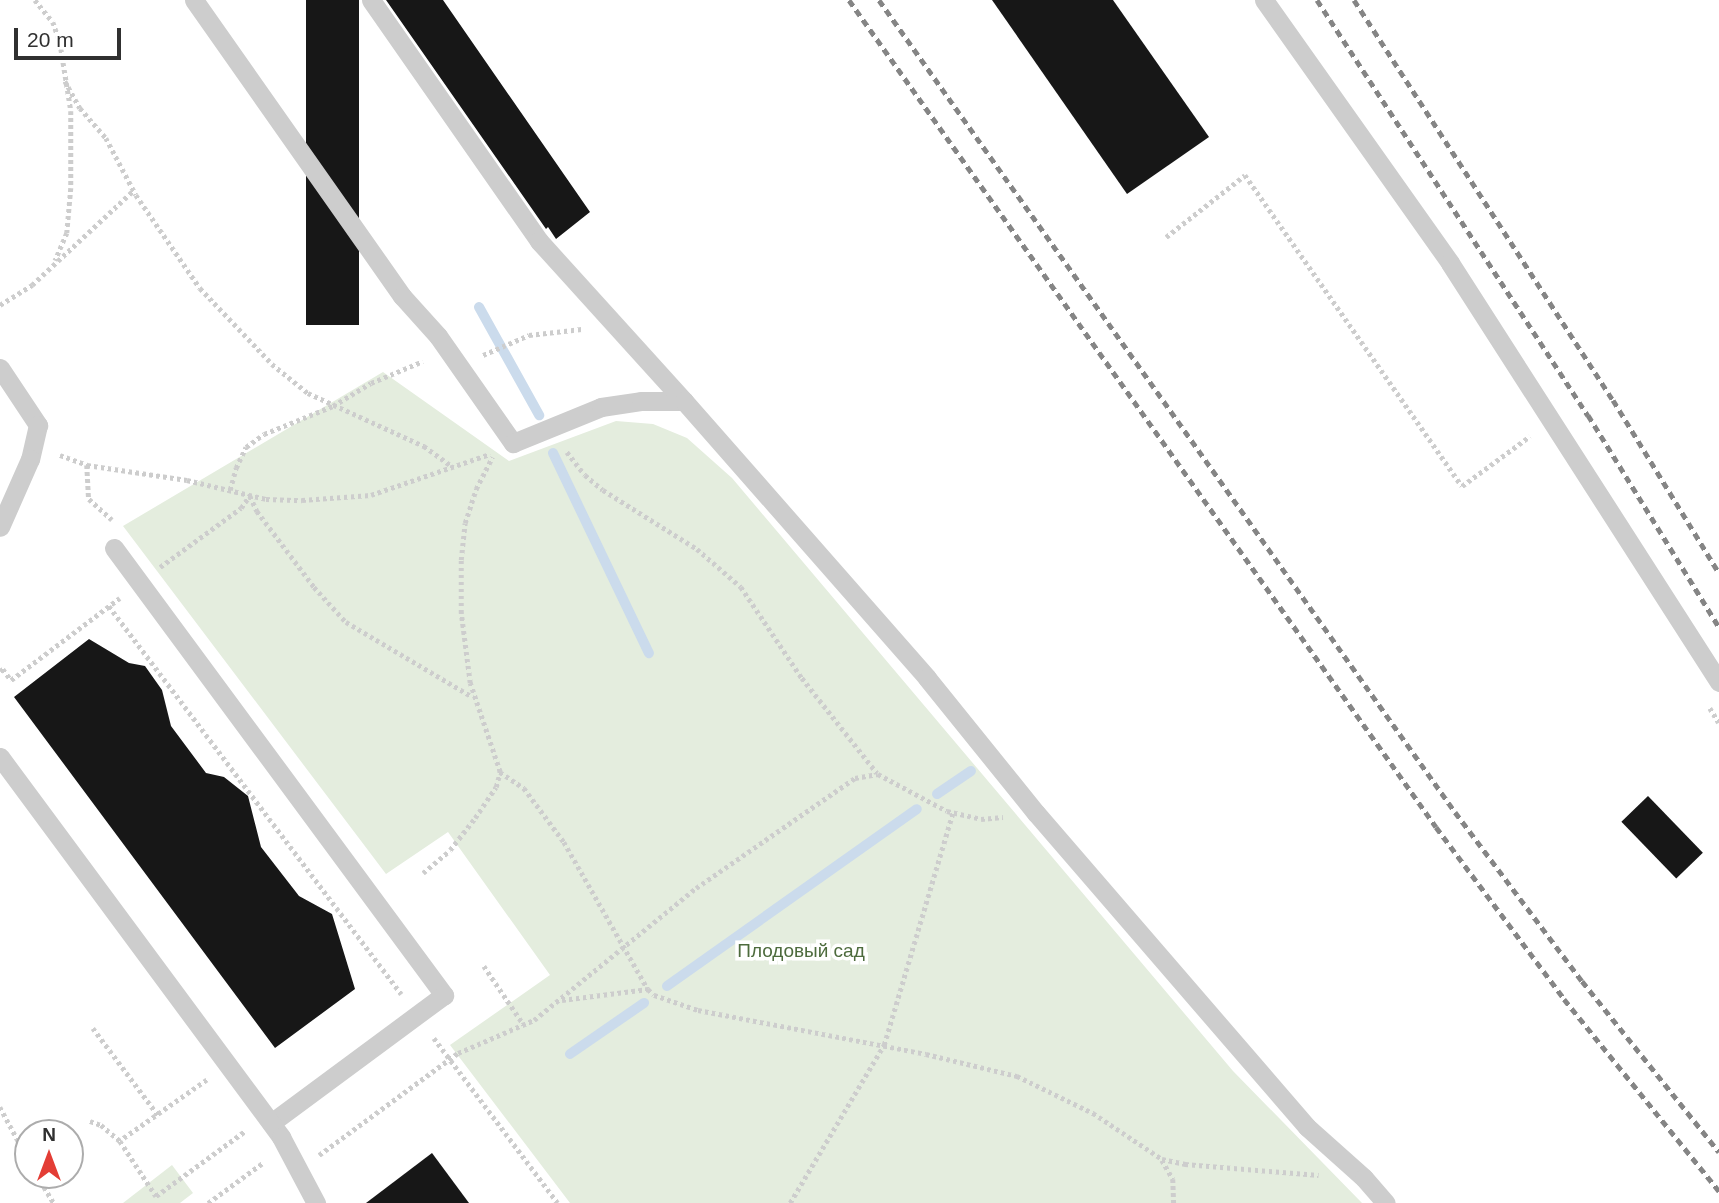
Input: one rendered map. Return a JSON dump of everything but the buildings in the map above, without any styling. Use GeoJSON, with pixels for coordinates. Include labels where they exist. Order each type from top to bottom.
{"type":"FeatureCollection","features":[{"type":"Feature","properties":{"kind":"lane"},"geometry":{"type":"LineString","coordinates":[[194,0],[402,296],[438,337],[513,443],[601,407],[641,401],[684,401]]}},
{"type":"Feature","properties":{"kind":"lane"},"geometry":{"type":"LineString","coordinates":[[371,0],[539,241],[684,401],[927,678],[1036,813],[1307,1127],[1364,1178],[1386,1203]]}},
{"type":"Feature","properties":{"kind":"lane"},"geometry":{"type":"LineString","coordinates":[[1264,0],[1450,262],[1719,682]]}},
{"type":"Feature","properties":{"kind":"lane"},"geometry":{"type":"LineString","coordinates":[[0,368],[38,425],[37,441],[0,527]]}},
{"type":"Feature","properties":{"kind":"lane"},"geometry":{"type":"LineString","coordinates":[[114,548],[444,995],[268,1120]]}},
{"type":"Feature","properties":{"kind":"lane"},"geometry":{"type":"LineString","coordinates":[[0,757],[268,1120],[316,1203]]}},
{"type":"Feature","properties":{"kind":"path"},"geometry":{"type":"LineString","coordinates":[[36,0],[53,22],[60,42],[71,111],[71,188],[67,233],[55,261]]}},
{"type":"Feature","properties":{"kind":"path"},"geometry":{"type":"LineString","coordinates":[[65,81],[80,108],[106,138],[134,190],[200,288],[272,364],[308,393],[424,446],[453,467]]}},
{"type":"Feature","properties":{"kind":"path"},"geometry":{"type":"LineString","coordinates":[[1166,237],[1245,176],[1462,486],[1536,432]]}},
{"type":"Feature","properties":{"kind":"path"},"geometry":{"type":"LineString","coordinates":[[0,304],[32,285],[134,190]]}},
{"type":"Feature","properties":{"kind":"path"},"geometry":{"type":"LineString","coordinates":[[494,351],[529,335],[615,326]]}},
{"type":"Feature","properties":{"kind":"path"},"geometry":{"type":"LineString","coordinates":[[230,490],[246,447],[264,434],[333,406],[371,383]]}},
{"type":"Feature","properties":{"kind":"path"},"geometry":{"type":"LineString","coordinates":[[551,428],[585,475],[603,490],[697,549],[741,587],[802,678],[878,774],[953,812],[981,819],[1036,813]]}},
{"type":"Feature","properties":{"kind":"path"},"geometry":{"type":"LineString","coordinates":[[37,441],[64,457],[87,465],[187,480],[250,495],[302,500],[371,495],[494,453],[470,506],[461,560],[461,613],[474,697],[499,772],[496,787],[450,850],[423,873]]}},
{"type":"Feature","properties":{"kind":"path"},"geometry":{"type":"LineString","coordinates":[[0,671],[3,669],[11,680],[241,508],[250,495]]}},
{"type":"Feature","properties":{"kind":"path"},"geometry":{"type":"LineString","coordinates":[[250,495],[257,511],[314,587],[346,622],[474,697]]}},
{"type":"Feature","properties":{"kind":"path"},"geometry":{"type":"LineString","coordinates":[[110,606],[558,1203]]}},
{"type":"Feature","properties":{"kind":"path"},"geometry":{"type":"LineString","coordinates":[[1704,700],[1719,723]]}},
{"type":"Feature","properties":{"kind":"path"},"geometry":{"type":"LineString","coordinates":[[499,772],[524,788],[540,807],[564,842],[648,989],[654,995],[698,1010],[884,1045],[1017,1076],[1093,1113],[1161,1159],[1173,1179],[1174,1203]]}},
{"type":"Feature","properties":{"kind":"path"},"geometry":{"type":"LineString","coordinates":[[299,1170],[450,1059],[524,1025],[562,1000],[623,945],[696,888],[855,778],[878,774]]}},
{"type":"Feature","properties":{"kind":"path"},"geometry":{"type":"LineString","coordinates":[[790,1203],[884,1045],[953,812]]}},
{"type":"Feature","properties":{"kind":"path"},"geometry":{"type":"LineString","coordinates":[[484,966],[524,1025]]}},
{"type":"Feature","properties":{"kind":"path"},"geometry":{"type":"LineString","coordinates":[[562,1000],[648,989]]}},
{"type":"Feature","properties":{"kind":"path"},"geometry":{"type":"LineString","coordinates":[[93,1028],[158,1115]]}},
{"type":"Feature","properties":{"kind":"path"},"geometry":{"type":"LineString","coordinates":[[120,1142],[228,1066]]}},
{"type":"Feature","properties":{"kind":"path"},"geometry":{"type":"LineString","coordinates":[[0,1107],[14,1133]]}},
{"type":"Feature","properties":{"kind":"path"},"geometry":{"type":"LineString","coordinates":[[90,1121],[101,1125],[120,1142],[156,1196],[268,1120]]}},
{"type":"Feature","properties":{"kind":"path"},"geometry":{"type":"LineString","coordinates":[[208,1203],[286,1147]]}},
{"type":"Feature","properties":{"kind":"path"},"geometry":{"type":"LineString","coordinates":[[1161,1159],[1238,1170],[1364,1178]]}},
{"type":"Feature","properties":{"kind":"green space","name":"Плодовый сад"},"geometry":{"type":"Polygon","coordinates":[[[383,372],[509,461],[616,421],[653,424],[687,438],[732,478],[1233,1071],[1362,1203],[570,1203],[450,1045],[550,975],[448,832],[386,874],[123,526],[383,372]]]}},
{"type":"Feature","properties":{"kind":"green space"},"geometry":{"type":"Polygon","coordinates":[[[172,1165],[193,1193],[180,1203],[123,1203],[172,1165]]]}},
{"type":"Feature","properties":{"kind":"waterway"},"geometry":{"type":"LineString","coordinates":[[479,307],[539,415]]}},
{"type":"Feature","properties":{"kind":"waterway"},"geometry":{"type":"LineString","coordinates":[[553,453],[649,653]]}},
{"type":"Feature","properties":{"kind":"waterway"},"geometry":{"type":"LineString","coordinates":[[937,794],[971,771]]}},
{"type":"Feature","properties":{"kind":"waterway"},"geometry":{"type":"LineString","coordinates":[[667,986],[917,809]]}},
{"type":"Feature","properties":{"kind":"waterway"},"geometry":{"type":"LineString","coordinates":[[570,1054],[644,1003]]}},
{"type":"Feature","properties":{"kind":"railway"},"geometry":{"type":"LineString","coordinates":[[849,0],[1436,827],[1564,999],[1719,1191]]}},
{"type":"Feature","properties":{"kind":"railway"},"geometry":{"type":"LineString","coordinates":[[879,0],[1455,812],[1582,981],[1719,1152]]}},
{"type":"Feature","properties":{"kind":"railway"},"geometry":{"type":"LineString","coordinates":[[1317,0],[1588,415],[1719,627]]}},
{"type":"Feature","properties":{"kind":"railway"},"geometry":{"type":"LineString","coordinates":[[1354,0],[1613,400],[1719,573]]}}]}
